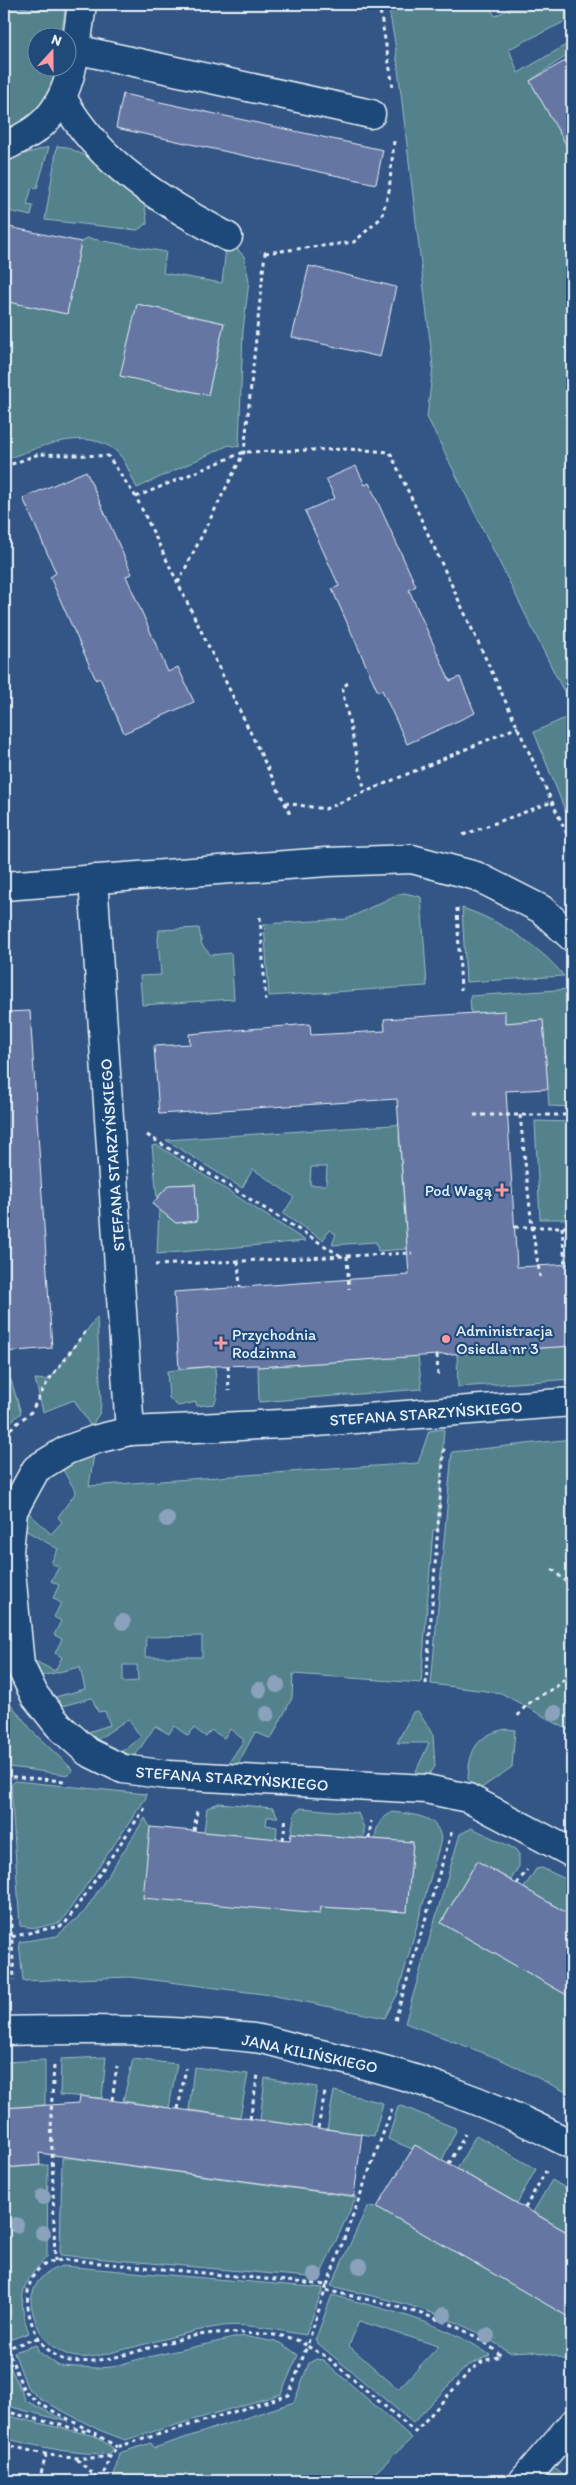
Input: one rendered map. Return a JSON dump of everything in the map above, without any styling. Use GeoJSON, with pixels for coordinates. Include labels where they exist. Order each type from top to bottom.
{"type":"FeatureCollection","features":[{"type":"Feature","properties":{"kind":"street"},"geometry":{"type":"LineString","coordinates":[[78,30],[82,4]]}},
{"type":"Feature","properties":{"kind":"street"},"geometry":{"type":"LineString","coordinates":[[78,51],[371,114]]}},
{"type":"Feature","properties":{"kind":"street"},"geometry":{"type":"LineString","coordinates":[[4,147],[26,136],[44,123],[63,99],[68,78]]}},
{"type":"Feature","properties":{"kind":"street"},"geometry":{"type":"LineString","coordinates":[[63,99],[76,123],[133,180],[173,208],[228,237]]}},
{"type":"Feature","properties":{"kind":"street"},"geometry":{"type":"LineString","coordinates":[[4,886],[326,862],[412,859],[476,876],[541,909],[572,937]]}},
{"type":"Feature","properties":{"kind":"street","name":"STEFANA STARZYŃSKIEGO"},"geometry":{"type":"LineString","coordinates":[[93,879],[130,1430]]}},
{"type":"Feature","properties":{"kind":"street","name":"STEFANA STARZYŃSKIEGO"},"geometry":{"type":"LineString","coordinates":[[572,1402],[304,1422],[130,1430],[66,1450],[36,1469],[13,1511],[9,1551],[20,1665],[35,1696],[59,1726],[88,1752],[123,1769],[198,1778],[426,1790],[468,1798],[572,1853]]}},
{"type":"Feature","properties":{"kind":"street","name":"JANA KILIŃSKIEGO"},"geometry":{"type":"LineString","coordinates":[[4,2031],[86,2029],[177,2031],[256,2038],[372,2065],[444,2088],[520,2118],[572,2145]]}},
{"type":"Feature","properties":{"kind":"street"},"geometry":{"type":"LineString","coordinates":[[522,2481],[572,2424]]}},
{"type":"Feature","properties":{"kind":"path"},"geometry":{"type":"LineString","coordinates":[[379,4],[393,91]]}},
{"type":"Feature","properties":{"kind":"path"},"geometry":{"type":"LineString","coordinates":[[228,237],[265,253],[354,242],[381,218],[389,191],[394,138]]}},
{"type":"Feature","properties":{"kind":"path"},"geometry":{"type":"LineString","coordinates":[[178,583],[244,452],[265,253]]}},
{"type":"Feature","properties":{"kind":"path"},"geometry":{"type":"LineString","coordinates":[[136,496],[244,452],[349,449],[390,452],[572,845]]}},
{"type":"Feature","properties":{"kind":"path"},"geometry":{"type":"LineString","coordinates":[[4,467],[38,454],[108,456],[136,496],[290,814]]}},
{"type":"Feature","properties":{"kind":"path"},"geometry":{"type":"LineString","coordinates":[[348,683],[343,687],[343,694],[365,792]]}},
{"type":"Feature","properties":{"kind":"path"},"geometry":{"type":"LineString","coordinates":[[285,803],[325,809],[518,727]]}},
{"type":"Feature","properties":{"kind":"path"},"geometry":{"type":"LineString","coordinates":[[462,835],[552,802]]}},
{"type":"Feature","properties":{"kind":"path"},"geometry":{"type":"LineString","coordinates":[[4,823],[10,836]]}},
{"type":"Feature","properties":{"kind":"path"},"geometry":{"type":"LineString","coordinates":[[456,898],[461,990]]}},
{"type":"Feature","properties":{"kind":"path"},"geometry":{"type":"LineString","coordinates":[[260,917],[266,1003]]}},
{"type":"Feature","properties":{"kind":"path"},"geometry":{"type":"LineString","coordinates":[[474,1115],[572,1115]]}},
{"type":"Feature","properties":{"kind":"path"},"geometry":{"type":"LineString","coordinates":[[520,1115],[532,1227],[540,1277]]}},
{"type":"Feature","properties":{"kind":"path"},"geometry":{"type":"LineString","coordinates":[[146,1135],[341,1256]]}},
{"type":"Feature","properties":{"kind":"path"},"geometry":{"type":"LineString","coordinates":[[515,1227],[572,1227]]}},
{"type":"Feature","properties":{"kind":"path"},"geometry":{"type":"LineString","coordinates":[[562,1227],[565,1265]]}},
{"type":"Feature","properties":{"kind":"path"},"geometry":{"type":"LineString","coordinates":[[154,1265],[412,1253]]}},
{"type":"Feature","properties":{"kind":"path"},"geometry":{"type":"LineString","coordinates":[[347,1256],[350,1289]]}},
{"type":"Feature","properties":{"kind":"path"},"geometry":{"type":"LineString","coordinates":[[238,1261],[240,1287]]}},
{"type":"Feature","properties":{"kind":"path"},"geometry":{"type":"LineString","coordinates":[[4,1434],[31,1412],[48,1380],[91,1325]]}},
{"type":"Feature","properties":{"kind":"path"},"geometry":{"type":"LineString","coordinates":[[228,1366],[229,1392]]}},
{"type":"Feature","properties":{"kind":"path"},"geometry":{"type":"LineString","coordinates":[[426,1684],[444,1458]]}},
{"type":"Feature","properties":{"kind":"path"},"geometry":{"type":"LineString","coordinates":[[552,1569],[572,1587]]}},
{"type":"Feature","properties":{"kind":"path"},"geometry":{"type":"LineString","coordinates":[[518,1716],[523,1708],[533,1700],[562,1683],[568,1677],[572,1662]]}},
{"type":"Feature","properties":{"kind":"path"},"geometry":{"type":"LineString","coordinates":[[4,1776],[68,1781]]}},
{"type":"Feature","properties":{"kind":"path"},"geometry":{"type":"LineString","coordinates":[[4,1796],[5,1857],[14,1980]]}},
{"type":"Feature","properties":{"kind":"path"},"geometry":{"type":"LineString","coordinates":[[4,1936],[11,1937],[64,1926],[146,1806]]}},
{"type":"Feature","properties":{"kind":"path"},"geometry":{"type":"LineString","coordinates":[[395,2020],[403,1999],[453,1828]]}},
{"type":"Feature","properties":{"kind":"path"},"geometry":{"type":"LineString","coordinates":[[55,2059],[51,2114],[55,2261]]}},
{"type":"Feature","properties":{"kind":"path"},"geometry":{"type":"LineString","coordinates":[[112,2100],[118,2061]]}},
{"type":"Feature","properties":{"kind":"path"},"geometry":{"type":"LineString","coordinates":[[178,2109],[186,2066]]}},
{"type":"Feature","properties":{"kind":"path"},"geometry":{"type":"LineString","coordinates":[[250,2119],[259,2067]]}},
{"type":"Feature","properties":{"kind":"path"},"geometry":{"type":"LineString","coordinates":[[318,2128],[325,2089]]}},
{"type":"Feature","properties":{"kind":"path"},"geometry":{"type":"LineString","coordinates":[[77,2459],[100,2481],[110,2456],[117,2447],[288,2396],[307,2346],[327,2284],[393,2107]]}},
{"type":"Feature","properties":{"kind":"path"},"geometry":{"type":"LineString","coordinates":[[449,2164],[465,2133]]}},
{"type":"Feature","properties":{"kind":"path"},"geometry":{"type":"LineString","coordinates":[[525,2208],[548,2167]]}},
{"type":"Feature","properties":{"kind":"path"},"geometry":{"type":"LineString","coordinates":[[325,2290],[416,2311],[477,2339],[501,2356],[483,2361],[470,2371],[415,2432],[327,2357],[301,2341],[271,2335],[231,2332],[199,2334],[94,2361],[70,2361],[54,2357],[38,2338],[32,2324],[27,2300],[34,2276],[42,2268],[55,2261],[70,2260],[327,2284]]}},
{"type":"Feature","properties":{"kind":"path"},"geometry":{"type":"LineString","coordinates":[[4,2337],[24,2391],[40,2404],[117,2447]]}},
{"type":"Feature","properties":{"kind":"path"},"geometry":{"type":"LineString","coordinates":[[7,2348],[38,2338]]}},
{"type":"Feature","properties":{"kind":"path"},"geometry":{"type":"LineString","coordinates":[[4,2411],[96,2434]]}},
{"type":"Feature","properties":{"kind":"path"},"geometry":{"type":"LineString","coordinates":[[4,2444],[46,2456],[77,2459],[110,2456]]}},
{"type":"Feature","properties":{"kind":"path"},"geometry":{"type":"LineString","coordinates":[[39,2481],[46,2456]]}},
{"type":"Feature","properties":{"kind":"green space"},"geometry":{"type":"Polygon","coordinates":[[[4,4],[38,10],[40,4],[66,4],[62,28],[28,28],[28,78],[54,78],[47,100],[35,117],[26,123],[16,127],[4,128],[4,4]]]}},
{"type":"Feature","properties":{"kind":"green space"},"geometry":{"type":"Polygon","coordinates":[[[388,4],[488,4],[495,16],[518,4],[572,4],[572,18],[509,49],[518,73],[571,42],[572,52],[530,81],[572,153],[572,708],[427,417],[433,366],[395,43],[388,4]]]}},
{"type":"Feature","properties":{"kind":"green space"},"geometry":{"type":"Polygon","coordinates":[[[57,146],[67,147],[95,161],[131,184],[143,202],[147,224],[137,230],[45,220],[57,146]]]}},
{"type":"Feature","properties":{"kind":"green space"},"geometry":{"type":"Polygon","coordinates":[[[49,147],[37,188],[32,187],[27,205],[33,206],[31,216],[4,210],[4,160],[49,147]]]}},
{"type":"Feature","properties":{"kind":"green space"},"geometry":{"type":"Polygon","coordinates":[[[87,238],[166,252],[163,273],[222,283],[226,248],[236,248],[244,256],[249,281],[243,331],[239,447],[229,445],[137,488],[119,454],[104,443],[90,440],[75,440],[45,445],[4,460],[4,301],[67,314],[81,242],[87,238]],[[137,304],[121,376],[208,395],[224,323],[137,304]]]}},
{"type":"Feature","properties":{"kind":"green space"},"geometry":{"type":"Polygon","coordinates":[[[572,715],[572,828],[534,732],[572,715]]]}},
{"type":"Feature","properties":{"kind":"green space"},"geometry":{"type":"Polygon","coordinates":[[[405,893],[421,897],[427,986],[269,996],[264,924],[347,919],[398,894],[405,893]]]}},
{"type":"Feature","properties":{"kind":"green space"},"geometry":{"type":"Polygon","coordinates":[[[462,908],[490,919],[518,935],[543,954],[564,976],[466,982],[462,908]]]}},
{"type":"Feature","properties":{"kind":"green space"},"geometry":{"type":"Polygon","coordinates":[[[199,928],[202,945],[211,955],[231,953],[234,999],[142,1005],[140,976],[161,975],[159,930],[199,928]]]}},
{"type":"Feature","properties":{"kind":"green space"},"geometry":{"type":"Polygon","coordinates":[[[572,989],[572,1107],[549,1106],[543,1020],[505,1023],[504,1012],[471,1013],[470,996],[572,989]]]}},
{"type":"Feature","properties":{"kind":"green space"},"geometry":{"type":"Polygon","coordinates":[[[535,1121],[572,1122],[572,1219],[540,1219],[535,1121]]]}},
{"type":"Feature","properties":{"kind":"green space"},"geometry":{"type":"Polygon","coordinates":[[[422,1123],[399,1135],[407,1249],[378,1251],[376,1242],[332,1245],[336,1234],[329,1230],[323,1240],[283,1214],[294,1197],[253,1169],[242,1188],[166,1140],[422,1123]],[[311,1167],[310,1185],[326,1185],[327,1167],[311,1167]]]}},
{"type":"Feature","properties":{"kind":"green space"},"geometry":{"type":"Polygon","coordinates":[[[157,1145],[306,1241],[157,1254],[159,1209],[176,1223],[197,1221],[195,1184],[169,1185],[157,1198],[152,1146],[157,1145]]]}},
{"type":"Feature","properties":{"kind":"green space"},"geometry":{"type":"Polygon","coordinates":[[[97,1317],[101,1402],[100,1412],[91,1427],[74,1400],[43,1412],[35,1379],[49,1380],[97,1317]]]}},
{"type":"Feature","properties":{"kind":"green space"},"geometry":{"type":"Polygon","coordinates":[[[572,1346],[572,1379],[458,1387],[457,1354],[572,1346]]]}},
{"type":"Feature","properties":{"kind":"green space"},"geometry":{"type":"Polygon","coordinates":[[[418,1356],[422,1389],[259,1402],[258,1367],[418,1356]]]}},
{"type":"Feature","properties":{"kind":"green space"},"geometry":{"type":"Polygon","coordinates":[[[215,1366],[217,1398],[214,1404],[197,1406],[196,1402],[178,1406],[169,1398],[167,1371],[215,1366]]]}},
{"type":"Feature","properties":{"kind":"green space"},"geometry":{"type":"Polygon","coordinates":[[[11,1380],[21,1413],[4,1427],[4,1381],[11,1380]]]}},
{"type":"Feature","properties":{"kind":"green space"},"geometry":{"type":"Polygon","coordinates":[[[444,1429],[438,1530],[433,1530],[421,1683],[293,1674],[292,1698],[271,1739],[255,1732],[238,1764],[228,1764],[244,1740],[230,1729],[224,1738],[211,1730],[206,1737],[194,1728],[188,1736],[174,1726],[169,1734],[155,1726],[135,1756],[121,1752],[141,1737],[128,1719],[97,1740],[88,1732],[110,1725],[105,1711],[98,1712],[92,1698],[62,1706],[55,1697],[85,1689],[80,1667],[41,1676],[33,1660],[55,1671],[62,1657],[55,1653],[62,1639],[54,1635],[61,1621],[54,1617],[61,1603],[53,1598],[59,1585],[51,1581],[59,1567],[51,1563],[58,1549],[25,1530],[28,1512],[51,1534],[62,1522],[58,1517],[76,1492],[60,1465],[94,1454],[89,1486],[418,1463],[429,1431],[444,1429]],[[202,1636],[146,1637],[145,1657],[202,1657],[202,1636]],[[123,1665],[123,1682],[138,1681],[137,1665],[123,1665]]]}},
{"type":"Feature","properties":{"kind":"green space"},"geometry":{"type":"Polygon","coordinates":[[[572,1439],[572,1597],[566,1597],[572,1602],[572,1732],[501,1693],[431,1684],[452,1452],[572,1439]]]}},
{"type":"Feature","properties":{"kind":"green space"},"geometry":{"type":"Polygon","coordinates":[[[6,1698],[34,1733],[70,1767],[73,1771],[69,1775],[9,1767],[6,1698]]]}},
{"type":"Feature","properties":{"kind":"green space"},"geometry":{"type":"Polygon","coordinates":[[[418,1711],[433,1735],[435,1767],[425,1779],[412,1780],[429,1743],[397,1743],[413,1712],[418,1711]]]}},
{"type":"Feature","properties":{"kind":"green space"},"geometry":{"type":"Polygon","coordinates":[[[515,1730],[512,1767],[480,1789],[475,1788],[468,1779],[473,1752],[482,1739],[497,1731],[515,1730]]]}},
{"type":"Feature","properties":{"kind":"green space"},"geometry":{"type":"Polygon","coordinates":[[[15,1781],[146,1794],[146,1798],[61,1922],[37,1928],[20,1926],[11,1785],[15,1781]]]}},
{"type":"Feature","properties":{"kind":"green space"},"geometry":{"type":"Polygon","coordinates":[[[219,1803],[273,1808],[278,1817],[267,1817],[266,1825],[277,1827],[276,1839],[204,1832],[207,1808],[219,1803]]]}},
{"type":"Feature","properties":{"kind":"green space"},"geometry":{"type":"Polygon","coordinates":[[[301,1808],[358,1813],[364,1828],[364,1838],[291,1833],[295,1812],[301,1808]]]}},
{"type":"Feature","properties":{"kind":"green space"},"geometry":{"type":"Polygon","coordinates":[[[392,1812],[416,1815],[430,1821],[439,1831],[441,1840],[398,1993],[385,2018],[271,1995],[130,1977],[23,1981],[19,1942],[57,1936],[85,1911],[145,1818],[150,1827],[321,1907],[407,1912],[413,1842],[375,1839],[380,1823],[392,1812]]]}},
{"type":"Feature","properties":{"kind":"green space"},"geometry":{"type":"Polygon","coordinates":[[[472,1828],[515,1849],[519,1854],[519,1866],[511,1880],[477,1861],[441,1923],[572,1998],[572,2095],[502,2060],[405,2023],[460,1834],[472,1828]]]}},
{"type":"Feature","properties":{"kind":"green space"},"geometry":{"type":"Polygon","coordinates":[[[542,1868],[572,1882],[572,1916],[524,1888],[536,1869],[542,1868]]]}},
{"type":"Feature","properties":{"kind":"green space"},"geometry":{"type":"Polygon","coordinates":[[[106,2057],[102,2098],[60,2095],[61,2059],[106,2057]]]}},
{"type":"Feature","properties":{"kind":"green space"},"geometry":{"type":"Polygon","coordinates":[[[133,2059],[177,2064],[169,2108],[123,2101],[133,2059]]]}},
{"type":"Feature","properties":{"kind":"green space"},"geometry":{"type":"Polygon","coordinates":[[[45,2060],[45,2105],[4,2108],[4,2062],[45,2060]]]}},
{"type":"Feature","properties":{"kind":"green space"},"geometry":{"type":"Polygon","coordinates":[[[194,2067],[248,2074],[240,2117],[189,2110],[194,2067]]]}},
{"type":"Feature","properties":{"kind":"green space"},"geometry":{"type":"Polygon","coordinates":[[[265,2078],[317,2087],[311,2127],[260,2120],[265,2078]]]}},
{"type":"Feature","properties":{"kind":"green space"},"geometry":{"type":"Polygon","coordinates":[[[334,2091],[383,2103],[374,2136],[327,2129],[334,2091]]]}},
{"type":"Feature","properties":{"kind":"green space"},"geometry":{"type":"Polygon","coordinates":[[[402,2106],[455,2128],[456,2131],[442,2160],[415,2145],[412,2149],[388,2139],[398,2107],[402,2106]]]}},
{"type":"Feature","properties":{"kind":"green space"},"geometry":{"type":"Polygon","coordinates":[[[476,2135],[536,2169],[517,2203],[457,2169],[476,2135]]]}},
{"type":"Feature","properties":{"kind":"green space"},"geometry":{"type":"Polygon","coordinates":[[[62,2158],[356,2197],[319,2278],[60,2255],[62,2158]]]}},
{"type":"Feature","properties":{"kind":"green space"},"geometry":{"type":"Polygon","coordinates":[[[48,2165],[47,2257],[32,2275],[24,2291],[22,2300],[23,2310],[29,2333],[9,2340],[4,2322],[4,2168],[48,2165]]]}},
{"type":"Feature","properties":{"kind":"green space"},"geometry":{"type":"Polygon","coordinates":[[[552,2180],[572,2192],[572,2235],[533,2212],[552,2180]]]}},
{"type":"Feature","properties":{"kind":"green space"},"geometry":{"type":"Polygon","coordinates":[[[367,2207],[379,2208],[572,2319],[572,2363],[556,2356],[531,2351],[509,2352],[479,2333],[441,2316],[405,2304],[331,2286],[367,2207]]]}},
{"type":"Feature","properties":{"kind":"green space"},"geometry":{"type":"Polygon","coordinates":[[[62,2266],[323,2288],[306,2335],[254,2326],[233,2325],[210,2328],[100,2355],[77,2357],[60,2351],[46,2339],[39,2329],[32,2308],[32,2296],[39,2280],[51,2270],[62,2266]]]}},
{"type":"Feature","properties":{"kind":"green space"},"geometry":{"type":"Polygon","coordinates":[[[332,2295],[434,2325],[490,2355],[466,2367],[413,2423],[315,2341],[332,2295]],[[359,2321],[349,2346],[398,2389],[438,2346],[359,2321]]]}},
{"type":"Feature","properties":{"kind":"green space"},"geometry":{"type":"Polygon","coordinates":[[[243,2336],[281,2343],[298,2355],[281,2394],[125,2440],[99,2430],[40,2399],[27,2387],[14,2352],[36,2345],[39,2352],[59,2366],[112,2367],[139,2359],[243,2336]]]}},
{"type":"Feature","properties":{"kind":"green space"},"geometry":{"type":"Polygon","coordinates":[[[4,2354],[26,2401],[68,2422],[4,2405],[4,2354]]]}},
{"type":"Feature","properties":{"kind":"green space"},"geometry":{"type":"Polygon","coordinates":[[[316,2359],[323,2360],[412,2438],[376,2472],[362,2481],[113,2481],[119,2453],[151,2443],[154,2448],[294,2402],[309,2363],[316,2359]]]}},
{"type":"Feature","properties":{"kind":"green space"},"geometry":{"type":"Polygon","coordinates":[[[4,2415],[95,2436],[113,2448],[109,2454],[82,2453],[4,2438],[4,2415]]]}},
{"type":"Feature","properties":{"kind":"green space"},"geometry":{"type":"Polygon","coordinates":[[[553,2467],[571,2481],[541,2481],[553,2467]]]}},
{"type":"Feature","properties":{"kind":"building"},"geometry":{"type":"Polygon","coordinates":[[[572,57],[572,155],[530,81],[572,57]]]}},
{"type":"Feature","properties":{"kind":"building"},"geometry":{"type":"Polygon","coordinates":[[[123,94],[383,150],[376,184],[116,128],[123,94]]]}},
{"type":"Feature","properties":{"kind":"building"},"geometry":{"type":"Polygon","coordinates":[[[4,226],[81,242],[67,314],[4,301],[4,226]]]}},
{"type":"Feature","properties":{"kind":"building"},"geometry":{"type":"Polygon","coordinates":[[[309,266],[396,287],[380,357],[292,337],[309,266]]]}},
{"type":"Feature","properties":{"kind":"building"},"geometry":{"type":"Polygon","coordinates":[[[137,304],[224,323],[208,395],[120,376],[137,304]]]}},
{"type":"Feature","properties":{"kind":"building"},"geometry":{"type":"Polygon","coordinates":[[[356,466],[365,485],[369,483],[416,586],[409,590],[450,681],[460,677],[475,713],[407,744],[382,690],[378,692],[332,589],[339,586],[305,511],[335,498],[326,479],[356,466]]]}},
{"type":"Feature","properties":{"kind":"building"},"geometry":{"type":"Polygon","coordinates":[[[86,471],[132,574],[126,576],[168,672],[178,667],[194,702],[124,733],[100,678],[96,680],[50,577],[56,573],[23,498],[86,471]]]}},
{"type":"Feature","properties":{"kind":"building"},"geometry":{"type":"Polygon","coordinates":[[[30,1011],[52,1348],[4,1352],[4,1012],[30,1011]]]}},
{"type":"Feature","properties":{"kind":"building"},"geometry":{"type":"Polygon","coordinates":[[[505,1011],[505,1023],[543,1020],[548,1089],[506,1091],[517,1267],[572,1264],[572,1346],[258,1367],[258,1365],[215,1366],[179,1369],[174,1292],[409,1275],[397,1099],[159,1114],[154,1046],[190,1044],[189,1034],[310,1024],[311,1035],[385,1031],[384,1019],[505,1011]]]}},
{"type":"Feature","properties":{"kind":"building"},"geometry":{"type":"Polygon","coordinates":[[[195,1184],[197,1221],[176,1223],[152,1204],[169,1185],[195,1184]]]}},
{"type":"Feature","properties":{"kind":"building"},"geometry":{"type":"Polygon","coordinates":[[[150,1827],[290,1840],[291,1833],[413,1842],[407,1912],[321,1907],[320,1914],[143,1898],[150,1827]]]}},
{"type":"Feature","properties":{"kind":"building"},"geometry":{"type":"Polygon","coordinates":[[[477,1861],[572,1916],[572,1998],[441,1923],[477,1861]]]}},
{"type":"Feature","properties":{"kind":"building"},"geometry":{"type":"Polygon","coordinates":[[[80,2096],[362,2134],[354,2196],[39,2153],[40,2165],[4,2168],[4,2108],[79,2103],[80,2096]]]}},
{"type":"Feature","properties":{"kind":"building"},"geometry":{"type":"Polygon","coordinates":[[[415,2145],[572,2235],[572,2319],[377,2207],[415,2145]]]}},
{"type":"Feature","properties":{"kind":"place","name":"Pod Wagą"},"geometry":{"type":"Point","coordinates":[502,1190]}},
{"type":"Feature","properties":{"kind":"place","name":"Administracja Osiedla nr 3"},"geometry":{"type":"Point","coordinates":[446,1339]}},
{"type":"Feature","properties":{"kind":"place","name":"Przychodnia Rodzinna"},"geometry":{"type":"Point","coordinates":[221,1343]}}]}
